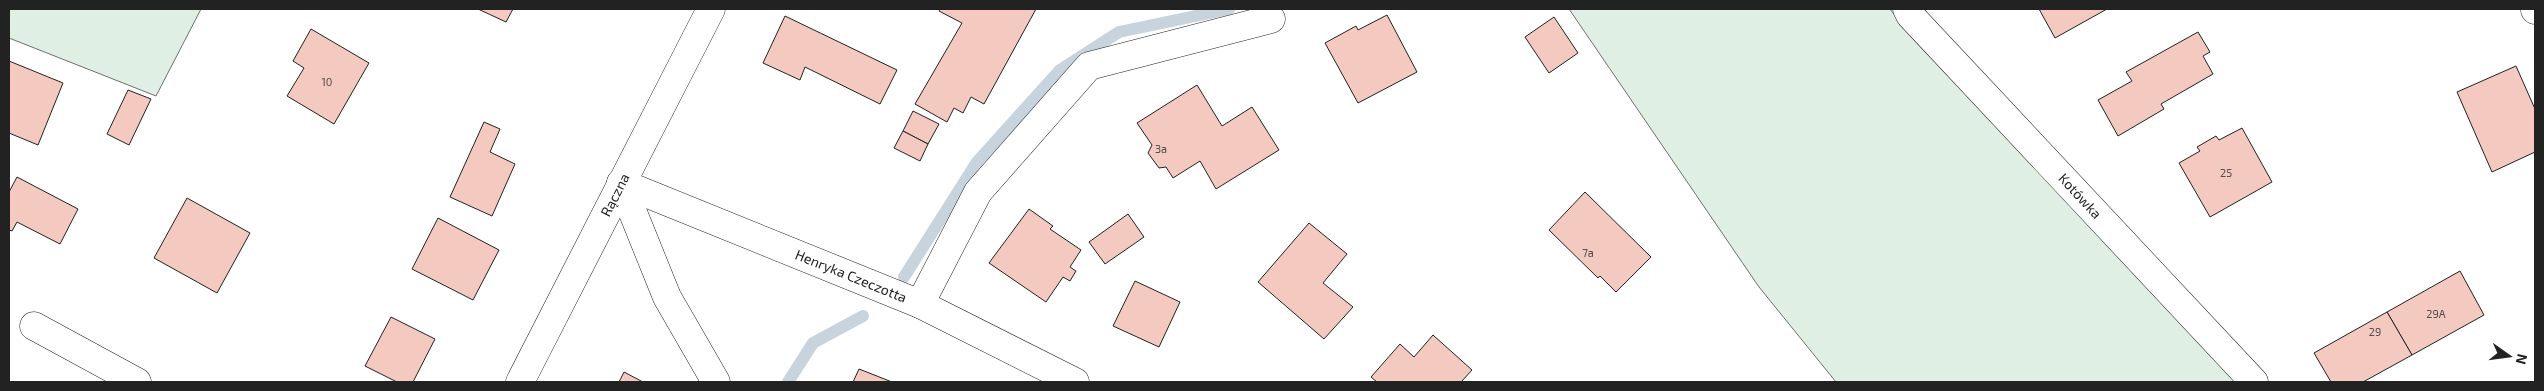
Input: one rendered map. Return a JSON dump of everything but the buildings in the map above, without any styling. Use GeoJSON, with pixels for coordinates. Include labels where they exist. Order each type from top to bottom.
{"type":"FeatureCollection","features":[{"type":"Feature","properties":{"kind":"street","name":"Rączna"},"geometry":{"type":"LineString","coordinates":[[520,382],[711,9]]}},
{"type":"Feature","properties":{"kind":"street","name":"Kotówka"},"geometry":{"type":"LineString","coordinates":[[1907,9],[1916,22],[2254,382]]}},
{"type":"Feature","properties":{"kind":"street"},"geometry":{"type":"LineString","coordinates":[[920,304],[978,192],[1089,66],[1271,19]]}},
{"type":"Feature","properties":{"kind":"street","name":"Henryka Czeczotta"},"geometry":{"type":"LineString","coordinates":[[621,183],[920,304],[1075,382]]}},
{"type":"Feature","properties":{"kind":"street"},"geometry":{"type":"LineString","coordinates":[[621,183],[667,297],[716,382]]}},
{"type":"Feature","properties":{"kind":"street"},"geometry":{"type":"LineString","coordinates":[[34,326],[137,382]]}},
{"type":"Feature","properties":{"kind":"green space"},"geometry":{"type":"Polygon","coordinates":[[[9,9],[201,9],[156,96],[9,38],[9,9]]]}},
{"type":"Feature","properties":{"kind":"green space"},"geometry":{"type":"Polygon","coordinates":[[[1569,9],[1890,9],[1914,40],[2243,382],[1836,382],[1759,287],[1569,9]]]}},
{"type":"Feature","properties":{"kind":"waterway"},"geometry":{"type":"LineString","coordinates":[[904,277],[977,162],[1060,70],[1119,32],[1229,9]]}},
{"type":"Feature","properties":{"kind":"waterway"},"geometry":{"type":"LineString","coordinates":[[788,382],[813,343],[863,316]]}}]}
